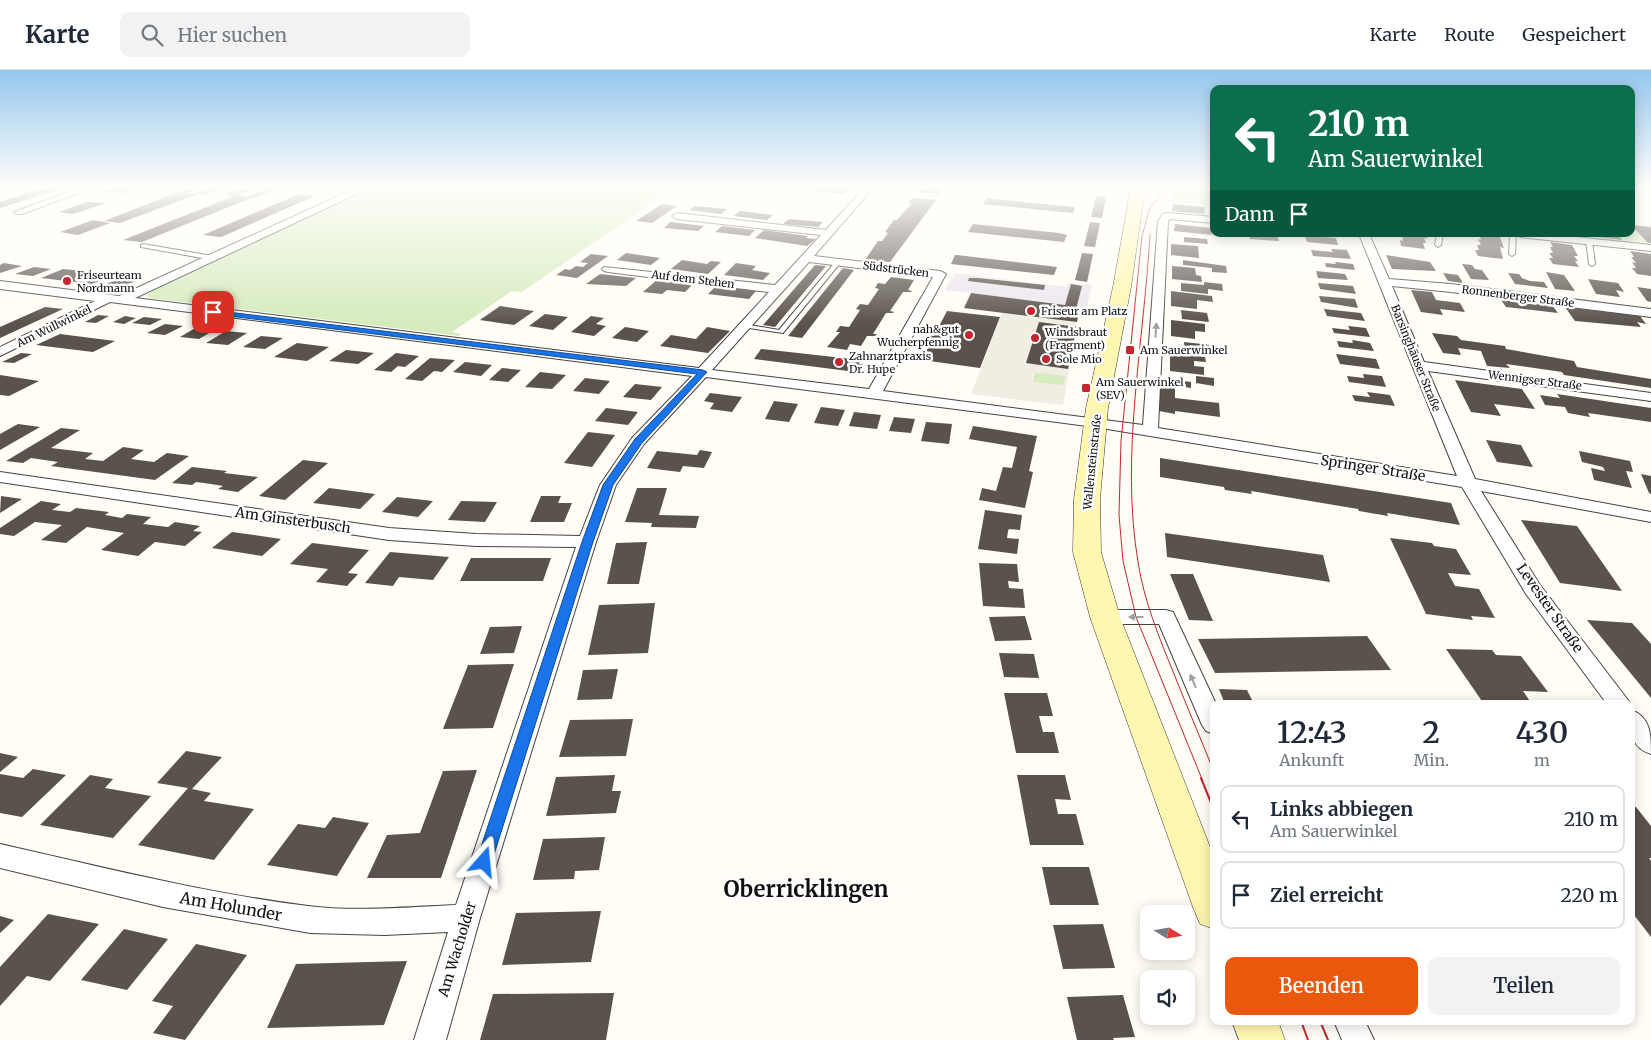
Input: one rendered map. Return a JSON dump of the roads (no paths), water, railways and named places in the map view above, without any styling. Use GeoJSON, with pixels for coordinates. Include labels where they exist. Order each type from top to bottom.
{"type":"FeatureCollection","features":[{"type":"Feature","properties":{"kind":"street"},"geometry":{"type":"LineString","coordinates":[[113,300],[266,233]]}},
{"type":"Feature","properties":{"kind":"street"},"geometry":{"type":"LineString","coordinates":[[703,372],[829,233]]}},
{"type":"Feature","properties":{"kind":"street","name":"Wallensteinstraße"},"geometry":{"type":"LineString","coordinates":[[1131,233],[1095,422],[1085,532],[1087,552],[1105,617],[1210,899]]}},
{"type":"Feature","properties":{"kind":"street"},"geometry":{"type":"LineString","coordinates":[[1150,431],[1163,233]]}},
{"type":"Feature","properties":{"kind":"street","name":"Barsinghäuser Straße"},"geometry":{"type":"LineString","coordinates":[[1362,237],[1385,282],[1468,483]]}},
{"type":"Feature","properties":{"kind":"street"},"geometry":{"type":"LineString","coordinates":[[1550,237],[1651,248]]}},
{"type":"Feature","properties":{"kind":"street","name":"Südstrücken"},"geometry":{"type":"LineString","coordinates":[[806,258],[940,274],[874,394]]}},
{"type":"Feature","properties":{"kind":"street","name":"Auf dem Stehen"},"geometry":{"type":"LineString","coordinates":[[608,269],[778,289]]}},
{"type":"Feature","properties":{"kind":"street","name":"Ronnenberger Straße"},"geometry":{"type":"LineString","coordinates":[[1385,282],[1471,290],[1651,313]]}},
{"type":"Feature","properties":{"kind":"street"},"geometry":{"type":"LineString","coordinates":[[0,285],[1095,422]]}},
{"type":"Feature","properties":{"kind":"street","name":"Am Wullwinkel"},"geometry":{"type":"LineString","coordinates":[[0,352],[113,300]]}},
{"type":"Feature","properties":{"kind":"street","name":"Wennigser Straße"},"geometry":{"type":"LineString","coordinates":[[1418,365],[1651,397]]}},
{"type":"Feature","properties":{"kind":"street","name":"Am Wacholder"},"geometry":{"type":"LineString","coordinates":[[430,1040],[466,918],[587,542],[608,485],[633,449],[703,372]]}},
{"type":"Feature","properties":{"kind":"street","name":"Springer Straße"},"geometry":{"type":"LineString","coordinates":[[1095,422],[1468,483],[1651,517]]}},
{"type":"Feature","properties":{"kind":"street","name":"Am Ginsterbusch"},"geometry":{"type":"LineString","coordinates":[[0,477],[389,534],[476,540],[587,542]]}},
{"type":"Feature","properties":{"kind":"street","name":"Levester Straße"},"geometry":{"type":"LineString","coordinates":[[1468,483],[1533,589],[1617,700]]}},
{"type":"Feature","properties":{"kind":"street"},"geometry":{"type":"LineString","coordinates":[[1105,617],[1166,617],[1210,717]]}},
{"type":"Feature","properties":{"kind":"street"},"geometry":{"type":"LineString","coordinates":[[1635,724],[1651,745]]}},
{"type":"Feature","properties":{"kind":"street","name":"Am Holunder"},"geometry":{"type":"LineString","coordinates":[[0,856],[163,894],[310,920],[385,922],[466,918]]}},
{"type":"Feature","properties":{"kind":"street"},"geometry":{"type":"LineString","coordinates":[[1256,1025],[1262,1040]]}},
{"type":"Feature","properties":{"kind":"street"},"geometry":{"type":"LineString","coordinates":[[1351,1025],[1358,1040]]}},
{"type":"Feature","properties":{"kind":"lane"},"geometry":{"type":"LineString","coordinates":[[1438,246],[1440,237]]}},
{"type":"Feature","properties":{"kind":"lane"},"geometry":{"type":"LineString","coordinates":[[1512,254],[1513,237]]}},
{"type":"Feature","properties":{"kind":"lane"},"geometry":{"type":"LineString","coordinates":[[1589,241],[1592,264]]}},
{"type":"Feature","properties":{"kind":"lane"},"geometry":{"type":"LineString","coordinates":[[143,246],[213,258]]}},
{"type":"Feature","properties":{"kind":"lane"},"geometry":{"type":"LineString","coordinates":[[744,326],[781,332],[838,262]]}},
{"type":"Feature","properties":{"kind":"tram line"},"geometry":{"type":"LineString","coordinates":[[1143,233],[1121,441],[1119,515],[1123,561],[1136,617],[1202,779]]}},
{"type":"Feature","properties":{"kind":"tram line"},"geometry":{"type":"LineString","coordinates":[[1150,234],[1132,439],[1131,481],[1133,521],[1138,562],[1148,605],[1210,762]]}},
{"type":"Feature","properties":{"kind":"tram line"},"geometry":{"type":"LineString","coordinates":[[1201,778],[1210,800]]}},
{"type":"Feature","properties":{"kind":"tram line"},"geometry":{"type":"LineString","coordinates":[[1302,1025],[1308,1040]]}},
{"type":"Feature","properties":{"kind":"tram line"},"geometry":{"type":"LineString","coordinates":[[1322,1025],[1328,1040]]}},
{"type":"Feature","properties":{"kind":"place","name":"Friseurteam Nordmann"},"geometry":{"type":"Point","coordinates":[67,281]}},
{"type":"Feature","properties":{"kind":"place","name":"Friseur am Platz"},"geometry":{"type":"Point","coordinates":[1031,311]}},
{"type":"Feature","properties":{"kind":"place","name":"nah&gut Wucherpfennig"},"geometry":{"type":"Point","coordinates":[969,335]}},
{"type":"Feature","properties":{"kind":"place","name":"Windsbraut (Fragment)"},"geometry":{"type":"Point","coordinates":[1035,338]}},
{"type":"Feature","properties":{"kind":"place","name":"Am Sauerwinkel"},"geometry":{"type":"Point","coordinates":[1130,350]}},
{"type":"Feature","properties":{"kind":"place","name":"Sole Mio"},"geometry":{"type":"Point","coordinates":[1046,359]}},
{"type":"Feature","properties":{"kind":"place","name":"Zahnarztpraxis Dr. Hupe"},"geometry":{"type":"Point","coordinates":[839,362]}},
{"type":"Feature","properties":{"kind":"place","name":"Am Sauerwinkel (SEV)"},"geometry":{"type":"Point","coordinates":[1086,388]}},
{"type":"Feature","properties":{"kind":"district","name":"Oberricklingen"},"geometry":{"type":"Point","coordinates":[806,889]}}]}
